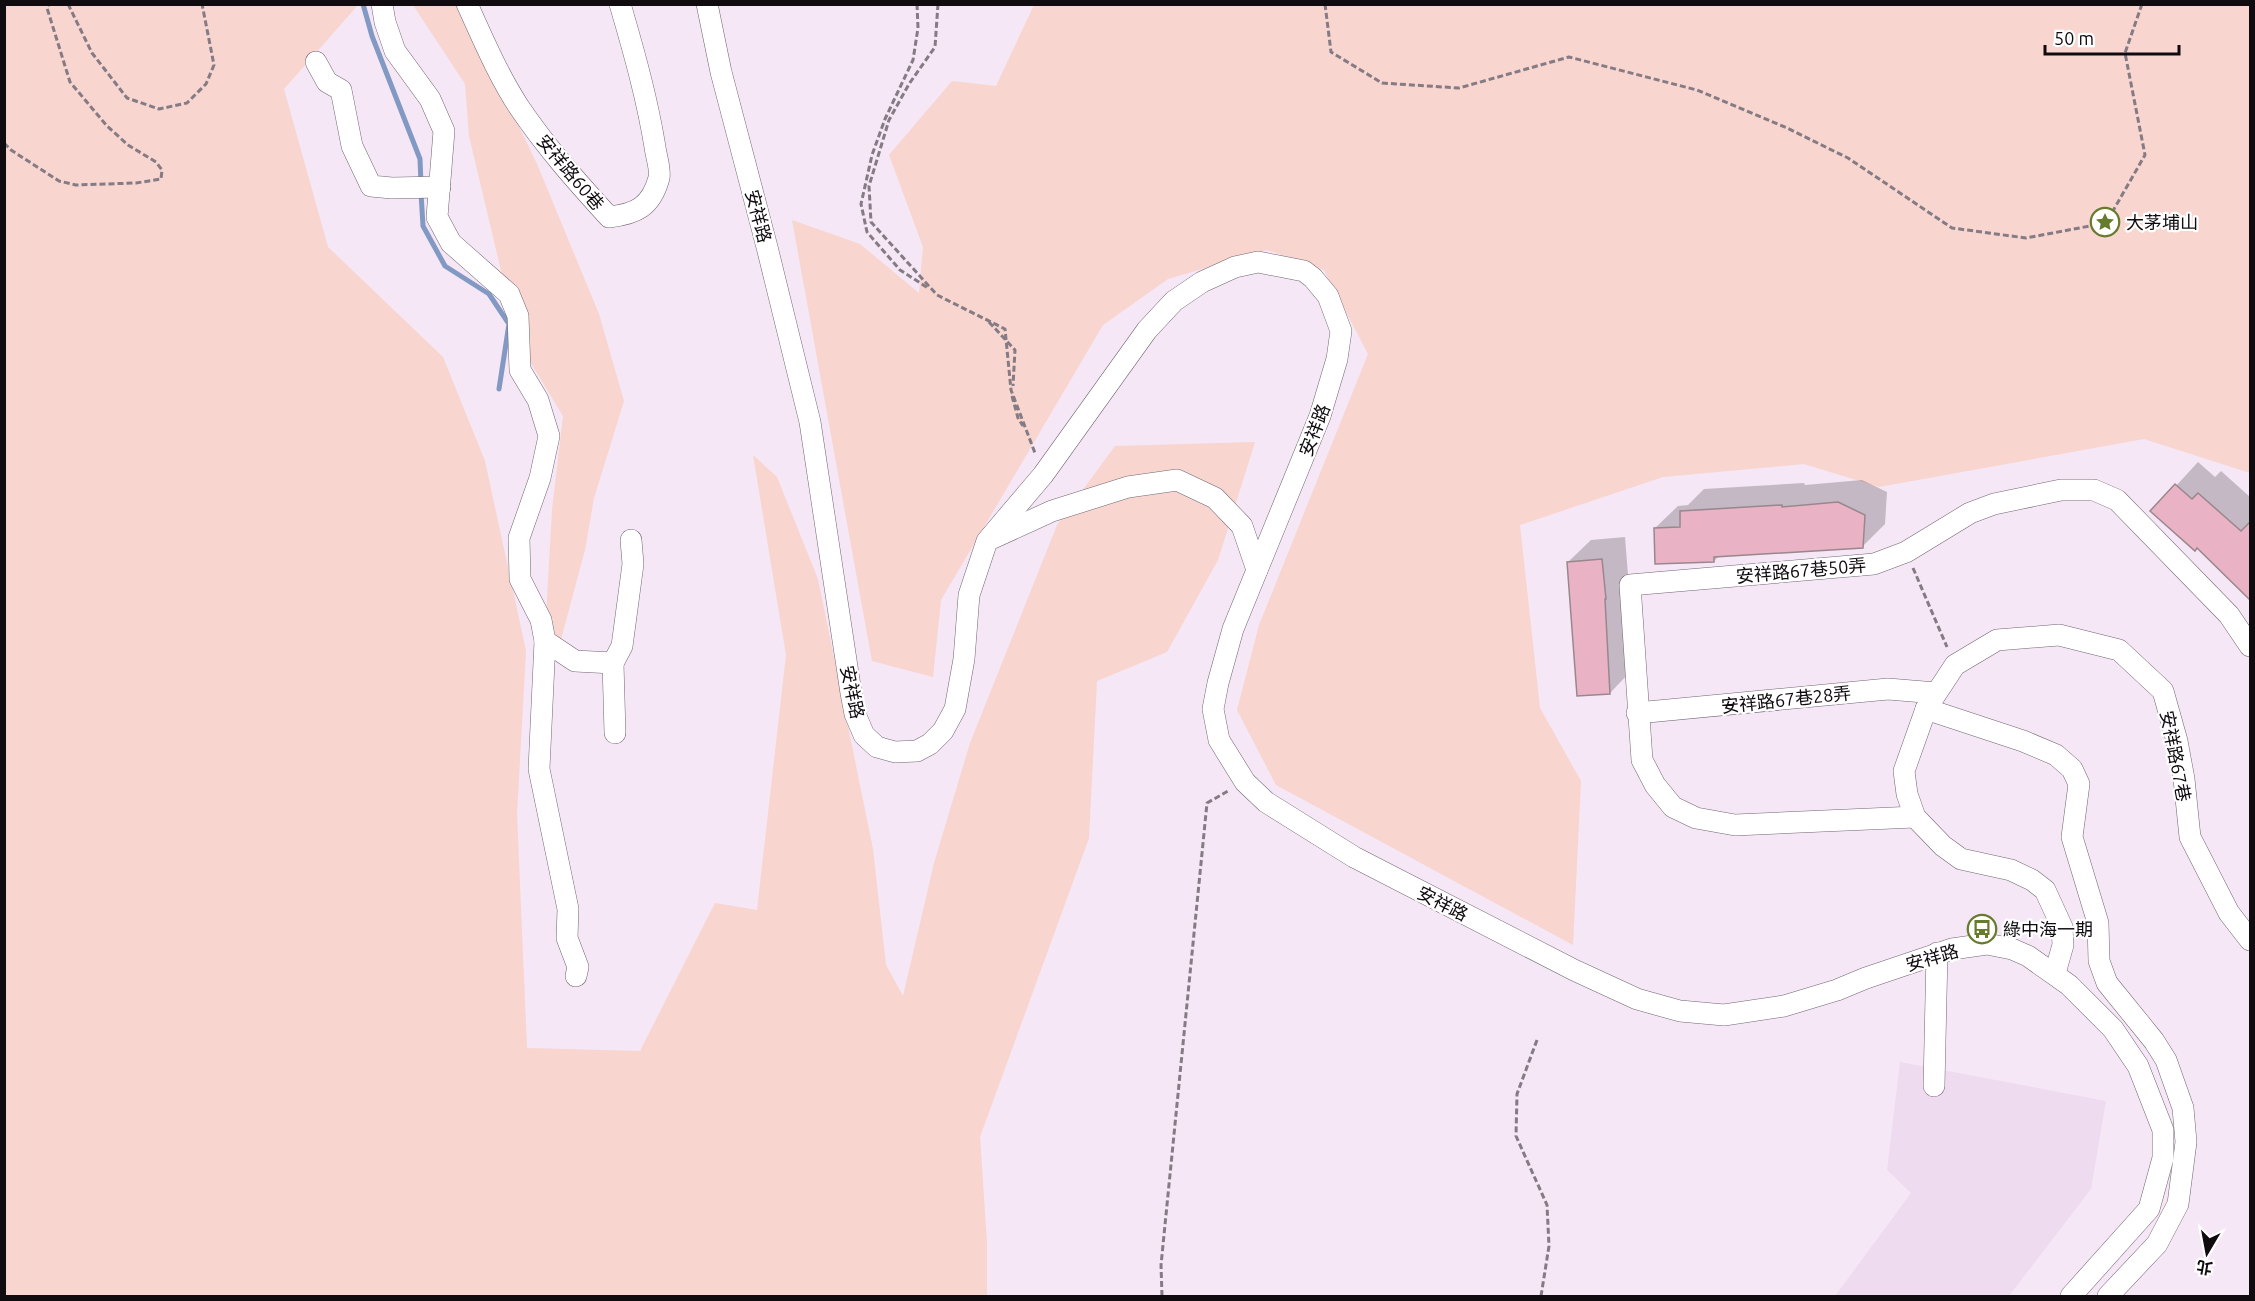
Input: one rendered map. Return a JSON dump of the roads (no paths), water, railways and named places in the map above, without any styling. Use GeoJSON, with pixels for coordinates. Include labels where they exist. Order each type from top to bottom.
{"type":"FeatureCollection","features":[{"type":"Feature","properties":{"kind":"street"},"geometry":{"type":"LineString","coordinates":[[382,4],[385,22],[395,51],[430,99],[444,131],[437,218],[451,243],[509,294],[518,316],[520,370],[538,400],[549,436],[540,478],[519,538],[520,579],[541,620],[545,641],[539,769],[568,909],[567,938],[578,967],[576,976]]}},
{"type":"Feature","properties":{"kind":"street","name":"安祥路60巷"},"geometry":{"type":"LineString","coordinates":[[467,4],[518,105],[569,174],[609,217],[630,215],[641,208],[649,200],[660,177],[647,100],[620,4]]}},
{"type":"Feature","properties":{"kind":"street","name":"安祥路"},"geometry":{"type":"LineString","coordinates":[[707,4],[721,72],[810,422],[855,714],[864,735],[877,747],[896,752],[917,751],[930,744],[943,731],[955,710],[964,659],[969,594],[987,541],[1147,330],[1174,301],[1202,282],[1235,267],[1258,262],[1304,271],[1328,296],[1336,314],[1341,331],[1338,359],[1320,416],[1233,629],[1213,709],[1219,740],[1245,782],[1266,802],[1364,863],[1574,970],[1637,999],[1680,1011],[1724,1015],[1784,1006],[1837,990],[1952,949],[1987,944],[2012,949],[2028,956],[2055,973],[2113,1029],[2138,1066],[2163,1130],[2163,1158],[2149,1209],[2071,1296]]}},
{"type":"Feature","properties":{"kind":"street"},"geometry":{"type":"LineString","coordinates":[[316,62],[327,82],[341,90],[352,146],[371,186],[392,188],[440,186]]}},
{"type":"Feature","properties":{"kind":"street"},"geometry":{"type":"LineString","coordinates":[[987,541],[1052,511],[1128,487],[1177,480],[1215,498],[1242,526],[1257,570]]}},
{"type":"Feature","properties":{"kind":"street","name":"安祥路67巷50弄"},"geometry":{"type":"LineString","coordinates":[[1637,713],[1630,585],[1874,564],[1906,552],[1970,513],[1994,504],[2061,490],[2094,490],[2117,500],[2229,615],[2250,645]]}},
{"type":"Feature","properties":{"kind":"street"},"geometry":{"type":"LineString","coordinates":[[615,733],[613,663],[622,646],[633,564],[631,540]]}},
{"type":"Feature","properties":{"kind":"street","name":"安祥路67巷"},"geometry":{"type":"LineString","coordinates":[[2055,973],[2063,945],[2062,927],[2045,890],[2032,880],[2011,870],[1961,859],[1943,846],[1915,817],[1907,795],[1904,771],[1931,701],[1955,665],[1997,640],[2059,635],[2119,650],[2163,691],[2177,741],[2184,778],[2190,837],[2229,913],[2250,940]]}},
{"type":"Feature","properties":{"kind":"street"},"geometry":{"type":"LineString","coordinates":[[545,641],[575,661],[613,663]]}},
{"type":"Feature","properties":{"kind":"street","name":"安祥路67巷28弄"},"geometry":{"type":"LineString","coordinates":[[1637,713],[1888,689],[1931,701],[2056,755],[2072,769],[2079,784],[2072,837],[2098,923],[2099,961],[2107,983],[2154,1041],[2166,1060],[2183,1108],[2186,1142],[2178,1203],[2157,1244],[2108,1296]]}},
{"type":"Feature","properties":{"kind":"street"},"geometry":{"type":"LineString","coordinates":[[1637,713],[1642,760],[1655,785],[1673,807],[1696,818],[1735,825],[1915,817]]}},
{"type":"Feature","properties":{"kind":"street"},"geometry":{"type":"LineString","coordinates":[[1934,1086],[1937,953]]}},
{"type":"Feature","properties":{"kind":"waterway"},"geometry":{"type":"LineString","coordinates":[[363,4],[372,36],[420,159],[421,184]]}},
{"type":"Feature","properties":{"kind":"waterway"},"geometry":{"type":"LineString","coordinates":[[421,193],[423,226],[445,266],[489,294],[509,324],[499,389]]}},
{"type":"Feature","properties":{"kind":"place","name":"大茅埔山"},"geometry":{"type":"Point","coordinates":[2105,222]}},
{"type":"Feature","properties":{"kind":"place","name":"綠中海一期"},"geometry":{"type":"Point","coordinates":[1982,929]}}]}
